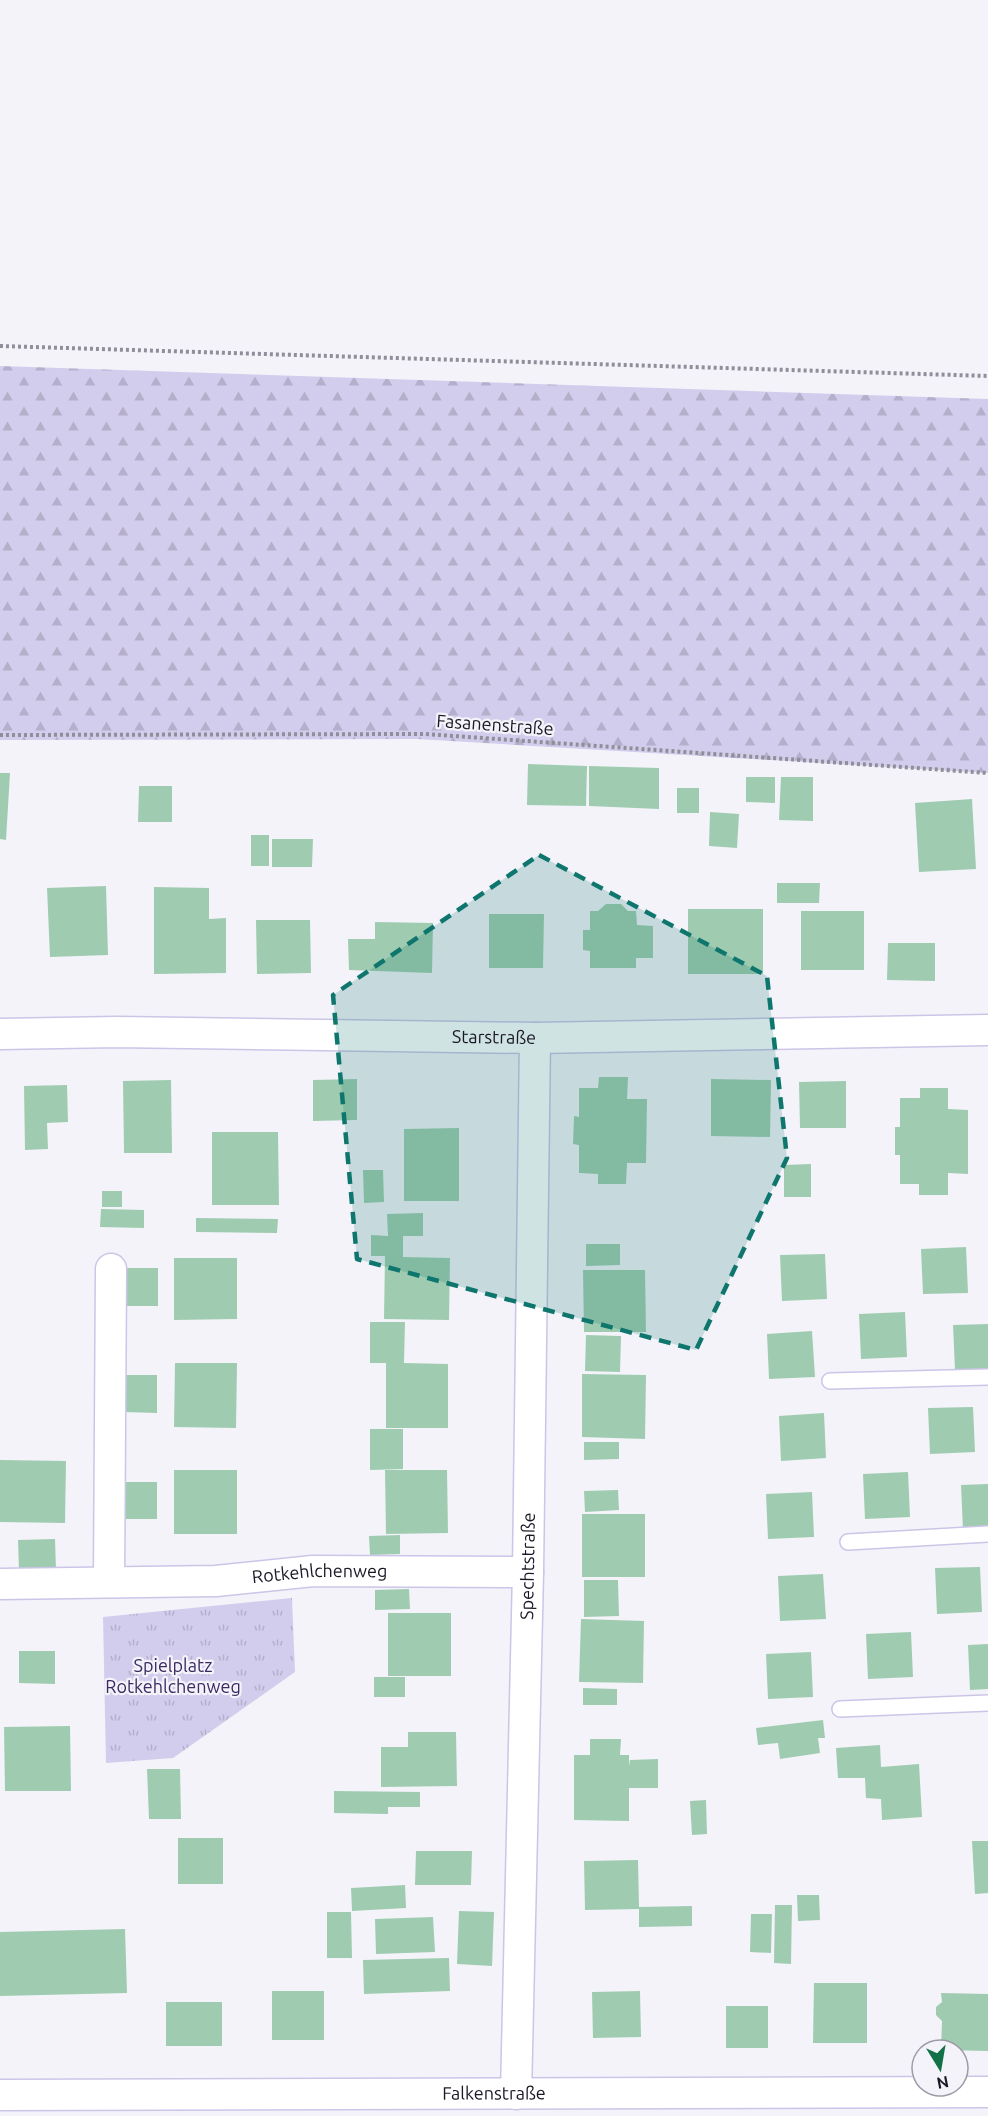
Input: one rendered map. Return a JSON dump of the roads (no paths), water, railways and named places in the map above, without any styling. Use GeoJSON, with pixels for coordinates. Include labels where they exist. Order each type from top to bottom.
{"type":"FeatureCollection","features":[{"type":"Feature","properties":{"kind":"street","name":"Starstraße"},"geometry":{"type":"LineString","coordinates":[[0,1034],[117,1032],[534,1038],[988,1030]]}},
{"type":"Feature","properties":{"kind":"street","name":"Spechtstraße"},"geometry":{"type":"LineString","coordinates":[[516,2094],[528,1572],[534,1038]]}},
{"type":"Feature","properties":{"kind":"street"},"geometry":{"type":"LineString","coordinates":[[109,1581],[111,1269]]}},
{"type":"Feature","properties":{"kind":"street","name":"Rotkehlchenweg"},"geometry":{"type":"LineString","coordinates":[[0,1584],[216,1581],[314,1572],[528,1572]]}},
{"type":"Feature","properties":{"kind":"street","name":"Falkenstraße"},"geometry":{"type":"LineString","coordinates":[[0,2095],[988,2091]]}},
{"type":"Feature","properties":{"kind":"lane"},"geometry":{"type":"LineString","coordinates":[[830,1381],[988,1377]]}},
{"type":"Feature","properties":{"kind":"lane"},"geometry":{"type":"LineString","coordinates":[[848,1542],[988,1534]]}},
{"type":"Feature","properties":{"kind":"lane"},"geometry":{"type":"LineString","coordinates":[[840,1709],[988,1703]]}},
{"type":"Feature","properties":{"kind":"park label","name":"Spielplatz Rotkehlchenweg"},"geometry":{"type":"Point","coordinates":[173,1676]}}]}
